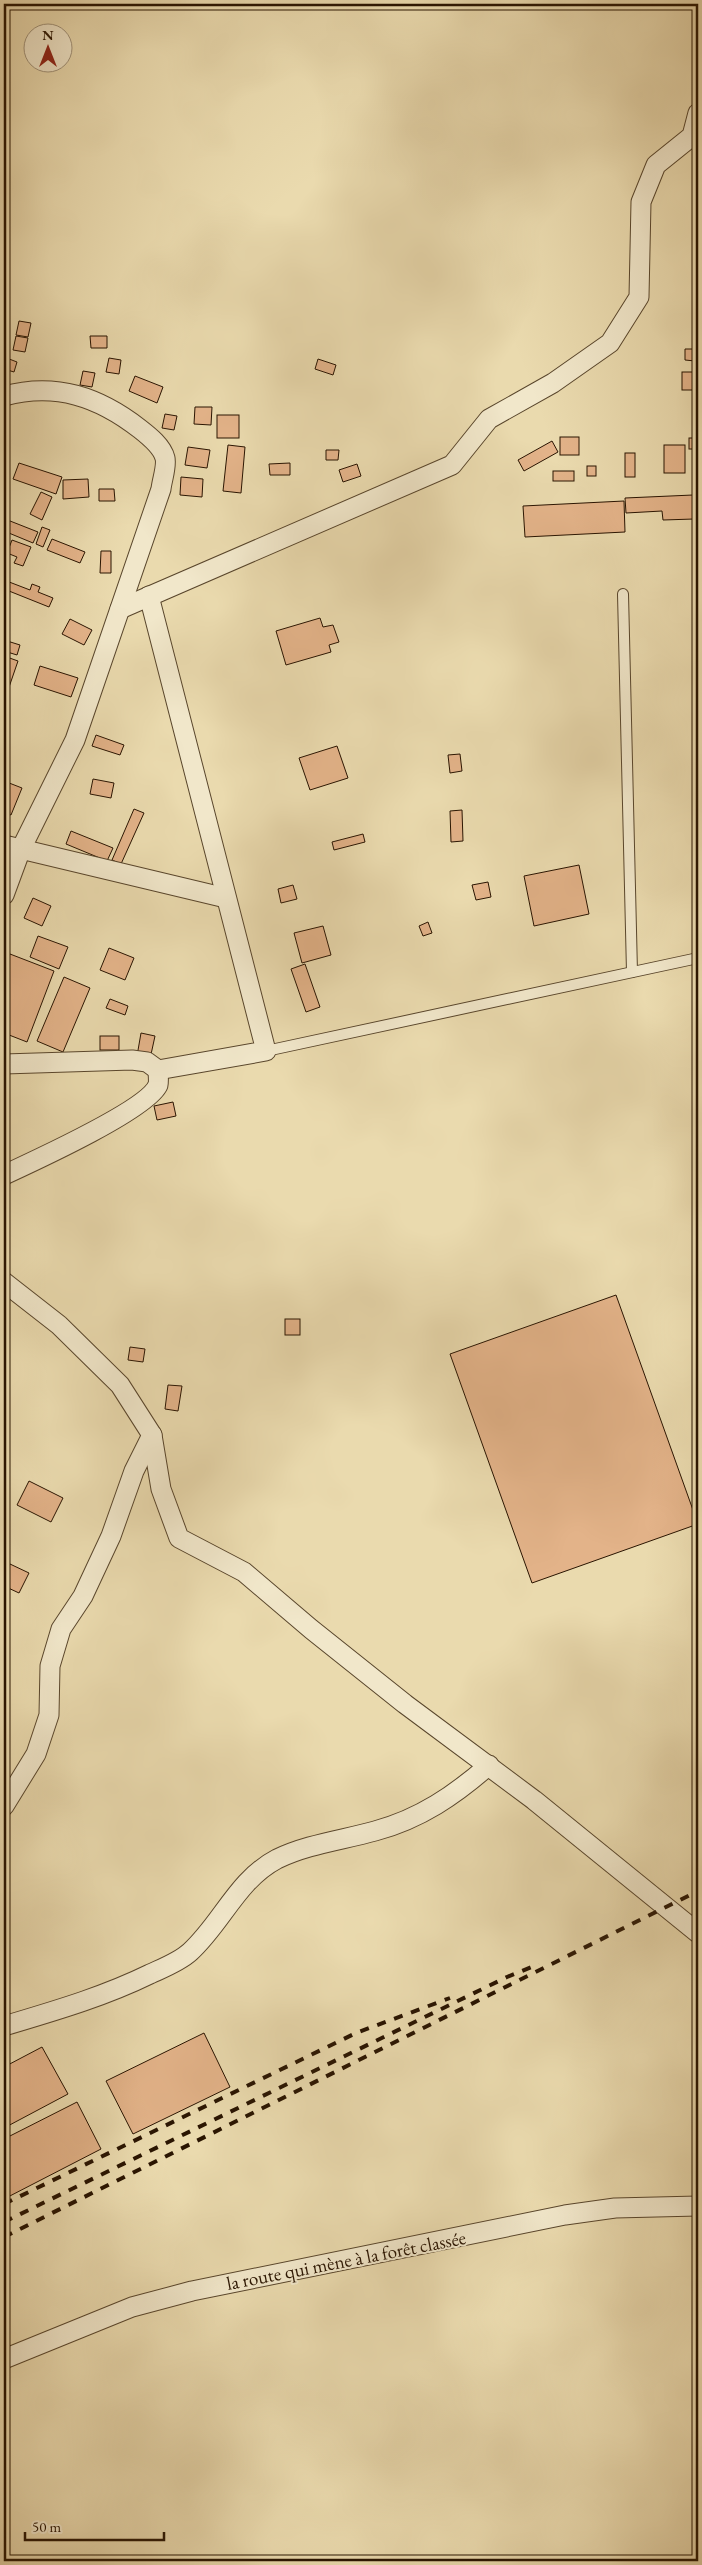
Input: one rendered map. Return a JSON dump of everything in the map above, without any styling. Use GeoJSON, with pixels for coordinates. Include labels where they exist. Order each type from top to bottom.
{"type":"FeatureCollection","features":[{"type":"Feature","properties":{"kind":"street"},"geometry":{"type":"LineString","coordinates":[[120,609],[452,465],[489,418],[553,383],[610,343],[640,297],[641,202],[656,165],[692,136],[698,113]]}},
{"type":"Feature","properties":{"kind":"street"},"geometry":{"type":"LineString","coordinates":[[4,396],[28,392],[63,391],[93,399],[126,418],[153,439],[165,458],[161,489],[75,740],[12,847],[4,895]]}},
{"type":"Feature","properties":{"kind":"street"},"geometry":{"type":"LineString","coordinates":[[4,1064],[132,1060],[147,1062],[158,1070],[266,1051],[149,596]]}},
{"type":"Feature","properties":{"kind":"street"},"geometry":{"type":"LineString","coordinates":[[12,847],[226,898]]}},
{"type":"Feature","properties":{"kind":"street"},"geometry":{"type":"LineString","coordinates":[[4,1175],[65,1147],[147,1099],[158,1084],[158,1070]]}},
{"type":"Feature","properties":{"kind":"street"},"geometry":{"type":"LineString","coordinates":[[4,1282],[59,1325],[120,1385],[152,1435],[161,1489],[180,1538],[244,1572],[405,1704],[489,1765],[698,1933]]}},
{"type":"Feature","properties":{"kind":"street"},"geometry":{"type":"LineString","coordinates":[[4,1806],[36,1754],[50,1715],[50,1666],[61,1629],[83,1596],[103,1553],[134,1471],[152,1435]]}},
{"type":"Feature","properties":{"kind":"street"},"geometry":{"type":"LineString","coordinates":[[4,2026],[111,1993],[162,1969],[189,1954],[210,1930],[236,1893],[263,1868],[278,1859],[315,1845],[376,1831],[418,1816],[458,1792],[489,1765]]}},
{"type":"Feature","properties":{"kind":"street","name":"la route qui mène à la forêt classée"},"geometry":{"type":"LineString","coordinates":[[4,2359],[132,2307],[192,2291],[565,2215],[615,2208],[698,2206]]}},
{"type":"Feature","properties":{"kind":"lane"},"geometry":{"type":"LineString","coordinates":[[623,594],[632,972]]}},
{"type":"Feature","properties":{"kind":"lane"},"geometry":{"type":"LineString","coordinates":[[266,1051],[698,958]]}},
{"type":"Feature","properties":{"kind":"building"},"geometry":{"type":"Polygon","coordinates":[[[19,321],[31,323],[28,337],[16,335],[19,321]]]}},
{"type":"Feature","properties":{"kind":"building"},"geometry":{"type":"Polygon","coordinates":[[[16,336],[28,338],[25,352],[13,350],[16,336]]]}},
{"type":"Feature","properties":{"kind":"building"},"geometry":{"type":"Polygon","coordinates":[[[90,336],[107,336],[107,348],[91,348],[90,336]]]}},
{"type":"Feature","properties":{"kind":"building"},"geometry":{"type":"Polygon","coordinates":[[[685,349],[695,349],[695,361],[685,360],[685,349]]]}},
{"type":"Feature","properties":{"kind":"building"},"geometry":{"type":"Polygon","coordinates":[[[4,357],[17,362],[14,372],[4,369],[4,357]]]}},
{"type":"Feature","properties":{"kind":"building"},"geometry":{"type":"Polygon","coordinates":[[[109,358],[121,360],[119,374],[106,372],[109,358]]]}},
{"type":"Feature","properties":{"kind":"building"},"geometry":{"type":"Polygon","coordinates":[[[318,359],[336,365],[333,375],[315,369],[318,359]]]}},
{"type":"Feature","properties":{"kind":"building"},"geometry":{"type":"Polygon","coordinates":[[[83,371],[95,373],[92,387],[80,385],[83,371]]]}},
{"type":"Feature","properties":{"kind":"building"},"geometry":{"type":"Polygon","coordinates":[[[682,372],[698,372],[698,390],[682,390],[682,372]]]}},
{"type":"Feature","properties":{"kind":"building"},"geometry":{"type":"Polygon","coordinates":[[[135,376],[163,387],[157,403],[129,391],[135,376]]]}},
{"type":"Feature","properties":{"kind":"building"},"geometry":{"type":"Polygon","coordinates":[[[195,407],[212,407],[211,425],[194,424],[195,407]]]}},
{"type":"Feature","properties":{"kind":"building"},"geometry":{"type":"Polygon","coordinates":[[[165,414],[177,416],[174,430],[162,428],[165,414]]]}},
{"type":"Feature","properties":{"kind":"building"},"geometry":{"type":"Polygon","coordinates":[[[217,415],[239,415],[239,438],[217,438],[217,415]]]}},
{"type":"Feature","properties":{"kind":"building"},"geometry":{"type":"Polygon","coordinates":[[[560,437],[579,437],[579,455],[560,455],[560,437]]]}},
{"type":"Feature","properties":{"kind":"building"},"geometry":{"type":"Polygon","coordinates":[[[689,438],[698,438],[698,449],[689,449],[689,438]]]}},
{"type":"Feature","properties":{"kind":"building"},"geometry":{"type":"Polygon","coordinates":[[[552,441],[558,452],[524,471],[518,460],[552,441]]]}},
{"type":"Feature","properties":{"kind":"building"},"geometry":{"type":"Polygon","coordinates":[[[228,445],[245,447],[241,493],[223,491],[228,445]]]}},
{"type":"Feature","properties":{"kind":"building"},"geometry":{"type":"Polygon","coordinates":[[[664,445],[685,445],[685,473],[664,473],[664,445]]]}},
{"type":"Feature","properties":{"kind":"building"},"geometry":{"type":"Polygon","coordinates":[[[188,447],[210,450],[207,468],[185,465],[188,447]]]}},
{"type":"Feature","properties":{"kind":"building"},"geometry":{"type":"Polygon","coordinates":[[[326,450],[339,450],[338,460],[326,460],[326,450]]]}},
{"type":"Feature","properties":{"kind":"building"},"geometry":{"type":"Polygon","coordinates":[[[625,453],[635,453],[635,477],[625,477],[625,453]]]}},
{"type":"Feature","properties":{"kind":"building"},"geometry":{"type":"Polygon","coordinates":[[[19,463],[62,477],[56,494],[13,479],[19,463]]]}},
{"type":"Feature","properties":{"kind":"building"},"geometry":{"type":"Polygon","coordinates":[[[290,463],[290,475],[270,475],[269,464],[290,463]]]}},
{"type":"Feature","properties":{"kind":"building"},"geometry":{"type":"Polygon","coordinates":[[[357,464],[361,476],[343,482],[339,470],[357,464]]]}},
{"type":"Feature","properties":{"kind":"building"},"geometry":{"type":"Polygon","coordinates":[[[587,466],[596,466],[596,476],[587,476],[587,466]]]}},
{"type":"Feature","properties":{"kind":"building"},"geometry":{"type":"Polygon","coordinates":[[[553,471],[574,471],[574,481],[553,481],[553,471]]]}},
{"type":"Feature","properties":{"kind":"building"},"geometry":{"type":"Polygon","coordinates":[[[181,477],[203,479],[202,497],[180,495],[181,477]]]}},
{"type":"Feature","properties":{"kind":"building"},"geometry":{"type":"Polygon","coordinates":[[[88,479],[89,497],[63,499],[63,480],[88,479]]]}},
{"type":"Feature","properties":{"kind":"building"},"geometry":{"type":"Polygon","coordinates":[[[99,489],[114,489],[115,501],[99,501],[99,489]]]}},
{"type":"Feature","properties":{"kind":"building"},"geometry":{"type":"Polygon","coordinates":[[[41,492],[52,497],[42,520],[30,514],[41,492]]]}},
{"type":"Feature","properties":{"kind":"building"},"geometry":{"type":"Polygon","coordinates":[[[693,495],[694,519],[663,520],[662,511],[626,513],[625,498],[693,495]]]}},
{"type":"Feature","properties":{"kind":"building"},"geometry":{"type":"Polygon","coordinates":[[[624,501],[625,532],[525,537],[523,506],[624,501]]]}},
{"type":"Feature","properties":{"kind":"building"},"geometry":{"type":"Polygon","coordinates":[[[5,519],[38,532],[33,543],[4,531],[5,519]]]}},
{"type":"Feature","properties":{"kind":"building"},"geometry":{"type":"Polygon","coordinates":[[[42,527],[50,530],[43,547],[36,544],[42,527]]]}},
{"type":"Feature","properties":{"kind":"building"},"geometry":{"type":"Polygon","coordinates":[[[52,539],[85,552],[80,563],[47,550],[52,539]]]}},
{"type":"Feature","properties":{"kind":"building"},"geometry":{"type":"Polygon","coordinates":[[[12,540],[31,547],[23,566],[14,563],[17,557],[7,553],[12,540]]]}},
{"type":"Feature","properties":{"kind":"building"},"geometry":{"type":"Polygon","coordinates":[[[101,551],[111,551],[111,573],[100,573],[101,551]]]}},
{"type":"Feature","properties":{"kind":"building"},"geometry":{"type":"Polygon","coordinates":[[[4,580],[30,590],[32,584],[40,587],[38,592],[53,598],[49,607],[4,589],[4,580]]]}},
{"type":"Feature","properties":{"kind":"building"},"geometry":{"type":"Polygon","coordinates":[[[320,618],[323,627],[333,625],[339,642],[329,645],[331,652],[286,665],[276,631],[320,618]]]}},
{"type":"Feature","properties":{"kind":"building"},"geometry":{"type":"Polygon","coordinates":[[[70,619],[92,630],[84,645],[62,634],[70,619]]]}},
{"type":"Feature","properties":{"kind":"building"},"geometry":{"type":"Polygon","coordinates":[[[4,640],[20,645],[17,655],[4,651],[4,640]]]}},
{"type":"Feature","properties":{"kind":"building"},"geometry":{"type":"Polygon","coordinates":[[[4,656],[18,661],[7,693],[4,692],[4,656]]]}},
{"type":"Feature","properties":{"kind":"building"},"geometry":{"type":"Polygon","coordinates":[[[40,666],[78,678],[71,697],[34,685],[40,666]]]}},
{"type":"Feature","properties":{"kind":"building"},"geometry":{"type":"Polygon","coordinates":[[[96,735],[124,745],[120,755],[92,746],[96,735]]]}},
{"type":"Feature","properties":{"kind":"building"},"geometry":{"type":"Polygon","coordinates":[[[337,746],[348,778],[310,790],[299,758],[337,746]]]}},
{"type":"Feature","properties":{"kind":"building"},"geometry":{"type":"Polygon","coordinates":[[[460,754],[462,771],[450,773],[448,755],[460,754]]]}},
{"type":"Feature","properties":{"kind":"building"},"geometry":{"type":"Polygon","coordinates":[[[93,779],[114,783],[111,798],[90,794],[93,779]]]}},
{"type":"Feature","properties":{"kind":"building"},"geometry":{"type":"Polygon","coordinates":[[[4,781],[22,788],[11,815],[4,812],[4,781]]]}},
{"type":"Feature","properties":{"kind":"building"},"geometry":{"type":"Polygon","coordinates":[[[134,809],[144,813],[121,864],[112,860],[134,809]]]}},
{"type":"Feature","properties":{"kind":"building"},"geometry":{"type":"Polygon","coordinates":[[[462,810],[463,841],[451,842],[450,811],[462,810]]]}},
{"type":"Feature","properties":{"kind":"building"},"geometry":{"type":"Polygon","coordinates":[[[71,831],[113,848],[107,861],[66,844],[71,831]]]}},
{"type":"Feature","properties":{"kind":"building"},"geometry":{"type":"Polygon","coordinates":[[[363,834],[365,842],[334,850],[332,842],[363,834]]]}},
{"type":"Feature","properties":{"kind":"building"},"geometry":{"type":"Polygon","coordinates":[[[579,865],[589,914],[534,926],[524,876],[579,865]]]}},
{"type":"Feature","properties":{"kind":"building"},"geometry":{"type":"Polygon","coordinates":[[[488,882],[491,897],[476,900],[472,885],[488,882]]]}},
{"type":"Feature","properties":{"kind":"building"},"geometry":{"type":"Polygon","coordinates":[[[293,885],[297,899],[281,903],[278,889],[293,885]]]}},
{"type":"Feature","properties":{"kind":"building"},"geometry":{"type":"Polygon","coordinates":[[[33,898],[51,906],[42,926],[24,918],[33,898]]]}},
{"type":"Feature","properties":{"kind":"building"},"geometry":{"type":"Polygon","coordinates":[[[428,922],[432,933],[423,936],[419,926],[428,922]]]}},
{"type":"Feature","properties":{"kind":"building"},"geometry":{"type":"Polygon","coordinates":[[[323,926],[331,955],[302,963],[294,933],[323,926]]]}},
{"type":"Feature","properties":{"kind":"building"},"geometry":{"type":"Polygon","coordinates":[[[38,936],[68,947],[59,969],[30,957],[38,936]]]}},
{"type":"Feature","properties":{"kind":"building"},"geometry":{"type":"Polygon","coordinates":[[[109,948],[134,958],[125,980],[100,970],[109,948]]]}},
{"type":"Feature","properties":{"kind":"building"},"geometry":{"type":"Polygon","coordinates":[[[10,954],[54,971],[27,1042],[4,1033],[4,970],[10,954]]]}},
{"type":"Feature","properties":{"kind":"building"},"geometry":{"type":"Polygon","coordinates":[[[305,964],[320,1007],[306,1012],[291,969],[305,964]]]}},
{"type":"Feature","properties":{"kind":"building"},"geometry":{"type":"Polygon","coordinates":[[[64,977],[90,988],[63,1052],[37,1041],[64,977]]]}},
{"type":"Feature","properties":{"kind":"building"},"geometry":{"type":"Polygon","coordinates":[[[110,999],[128,1006],[125,1015],[106,1008],[110,999]]]}},
{"type":"Feature","properties":{"kind":"building"},"geometry":{"type":"Polygon","coordinates":[[[141,1033],[155,1036],[150,1059],[137,1056],[141,1033]]]}},
{"type":"Feature","properties":{"kind":"building"},"geometry":{"type":"Polygon","coordinates":[[[100,1036],[119,1036],[119,1050],[100,1050],[100,1036]]]}},
{"type":"Feature","properties":{"kind":"building"},"geometry":{"type":"Polygon","coordinates":[[[173,1102],[176,1116],[157,1120],[154,1106],[173,1102]]]}},
{"type":"Feature","properties":{"kind":"building"},"geometry":{"type":"Polygon","coordinates":[[[616,1295],[698,1524],[532,1583],[450,1354],[616,1295]]]}},
{"type":"Feature","properties":{"kind":"building"},"geometry":{"type":"Polygon","coordinates":[[[285,1319],[300,1319],[300,1335],[285,1335],[285,1319]]]}},
{"type":"Feature","properties":{"kind":"building"},"geometry":{"type":"Polygon","coordinates":[[[130,1347],[145,1349],[143,1362],[128,1360],[130,1347]]]}},
{"type":"Feature","properties":{"kind":"building"},"geometry":{"type":"Polygon","coordinates":[[[168,1385],[182,1386],[178,1411],[165,1409],[168,1385]]]}},
{"type":"Feature","properties":{"kind":"building"},"geometry":{"type":"Polygon","coordinates":[[[29,1481],[63,1498],[51,1522],[17,1505],[29,1481]]]}},
{"type":"Feature","properties":{"kind":"building"},"geometry":{"type":"Polygon","coordinates":[[[10,1564],[29,1573],[19,1593],[4,1586],[4,1578],[10,1564]]]}},
{"type":"Feature","properties":{"kind":"building"},"geometry":{"type":"Polygon","coordinates":[[[204,2033],[230,2087],[133,2134],[106,2081],[204,2033]]]}},
{"type":"Feature","properties":{"kind":"building"},"geometry":{"type":"Polygon","coordinates":[[[42,2047],[68,2094],[4,2128],[4,2067],[42,2047]]]}},
{"type":"Feature","properties":{"kind":"building"},"geometry":{"type":"Polygon","coordinates":[[[77,2102],[101,2149],[4,2199],[4,2139],[77,2102]]]}},
{"type":"Feature","properties":{"kind":"railway"},"geometry":{"type":"LineString","coordinates":[[4,2237],[698,1891]]}},
{"type":"Feature","properties":{"kind":"railway"},"geometry":{"type":"LineString","coordinates":[[4,2222],[507,1977],[539,1964]]}},
{"type":"Feature","properties":{"kind":"railway"},"geometry":{"type":"LineString","coordinates":[[4,2204],[356,2033],[450,1998]]}}]}
